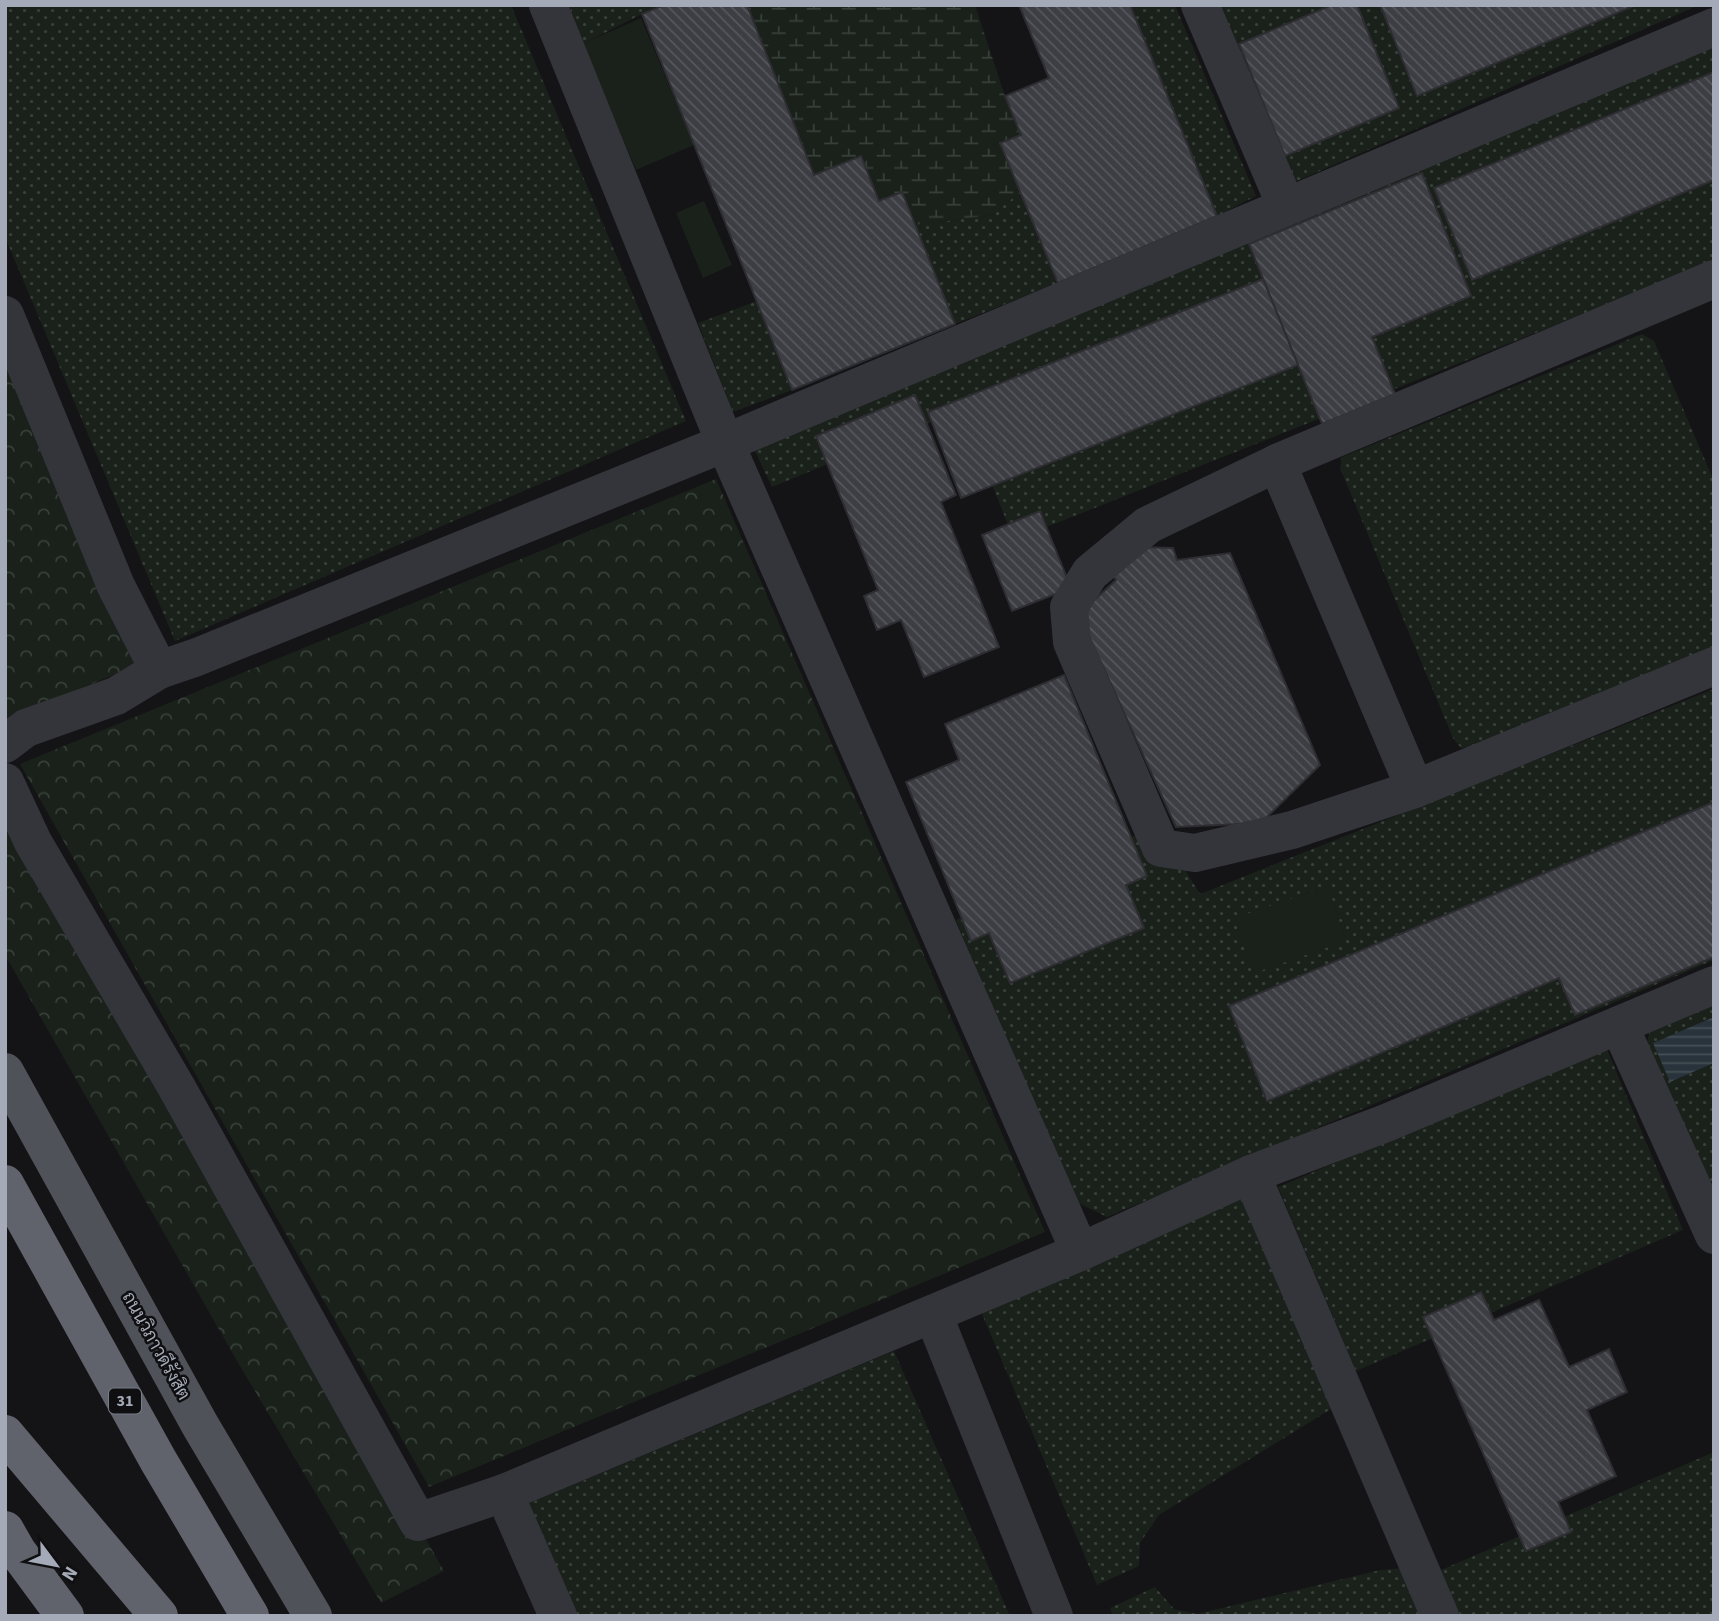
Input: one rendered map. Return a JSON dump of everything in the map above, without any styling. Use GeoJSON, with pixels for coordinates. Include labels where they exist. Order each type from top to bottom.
{"type":"FeatureCollection","features":[{"type":"Feature","properties":{"kind":"highway","name":"31"},"geometry":{"type":"LineString","coordinates":[[5,1184],[158,1460],[250,1616]]}},
{"type":"Feature","properties":{"kind":"highway"},"geometry":{"type":"LineString","coordinates":[[5,1434],[159,1616]]}},
{"type":"Feature","properties":{"kind":"highway"},"geometry":{"type":"LineString","coordinates":[[11,1540],[65,1616]]}},
{"type":"Feature","properties":{"kind":"main road","name":"ถนนวิภาวดีรังสิต"},"geometry":{"type":"LineString","coordinates":[[5,1072],[200,1424],[313,1616]]}},
{"type":"Feature","properties":{"kind":"lane"},"geometry":{"type":"LineString","coordinates":[[548,5],[725,443],[1080,1252]]}},
{"type":"Feature","properties":{"kind":"lane"},"geometry":{"type":"LineString","coordinates":[[1199,5],[1286,206]]}},
{"type":"Feature","properties":{"kind":"lane"},"geometry":{"type":"LineString","coordinates":[[5,744],[26,729],[116,696],[159,670],[725,443],[1714,27]]}},
{"type":"Feature","properties":{"kind":"lane"},"geometry":{"type":"LineString","coordinates":[[1714,279],[1278,463],[1148,525],[1090,573],[1069,607],[1072,642],[1161,848],[1195,853],[1292,830],[1415,789],[1714,666]]}},
{"type":"Feature","properties":{"kind":"lane"},"geometry":{"type":"LineString","coordinates":[[5,315],[116,586],[159,670]]}},
{"type":"Feature","properties":{"kind":"lane"},"geometry":{"type":"LineString","coordinates":[[1278,463],[1415,789]]}},
{"type":"Feature","properties":{"kind":"lane"},"geometry":{"type":"LineString","coordinates":[[5,782],[33,842],[177,1088],[418,1522],[504,1493],[1080,1252],[1251,1174],[1386,1123],[1714,985]]}},
{"type":"Feature","properties":{"kind":"lane"},"geometry":{"type":"LineString","coordinates":[[1619,1025],[1714,1235]]}},
{"type":"Feature","properties":{"kind":"lane"},"geometry":{"type":"LineString","coordinates":[[1251,1174],[1440,1616]]}},
{"type":"Feature","properties":{"kind":"lane"},"geometry":{"type":"LineString","coordinates":[[933,1314],[1054,1616]]}},
{"type":"Feature","properties":{"kind":"lane"},"geometry":{"type":"LineString","coordinates":[[504,1493],[558,1616]]}},
{"type":"Feature","properties":{"kind":"green space"},"geometry":{"type":"Polygon","coordinates":[[[5,5],[511,5],[686,421],[175,641],[5,237],[5,5]]]}},
{"type":"Feature","properties":{"kind":"green space"},"geometry":{"type":"Polygon","coordinates":[[[569,5],[664,5],[583,44],[569,5]]]}},
{"type":"Feature","properties":{"kind":"green space"},"geometry":{"type":"Polygon","coordinates":[[[747,5],[975,5],[1021,135],[1000,143],[1020,192],[992,215],[915,225],[902,192],[879,201],[814,175],[747,5]]]}},
{"type":"Feature","properties":{"kind":"green space"},"geometry":{"type":"Polygon","coordinates":[[[1130,5],[1175,5],[1256,196],[1217,216],[1130,5]]]}},
{"type":"Feature","properties":{"kind":"green space"},"geometry":{"type":"Polygon","coordinates":[[[1214,5],[1699,5],[1288,185],[1214,5]]]}},
{"type":"Feature","properties":{"kind":"green space"},"geometry":{"type":"Polygon","coordinates":[[[641,18],[694,145],[636,170],[582,44],[641,18]]]}},
{"type":"Feature","properties":{"kind":"green space"},"geometry":{"type":"Polygon","coordinates":[[[1714,38],[1714,262],[1014,540],[962,409],[772,487],[753,447],[1714,38]]]}},
{"type":"Feature","properties":{"kind":"green space"},"geometry":{"type":"Polygon","coordinates":[[[1020,192],[1058,283],[955,324],[915,225],[992,215],[1020,192]]]}},
{"type":"Feature","properties":{"kind":"green space"},"geometry":{"type":"Polygon","coordinates":[[[704,201],[732,265],[703,278],[676,213],[704,201]]]}},
{"type":"Feature","properties":{"kind":"green space"},"geometry":{"type":"Polygon","coordinates":[[[757,301],[792,390],[733,412],[698,323],[757,301]]]}},
{"type":"Feature","properties":{"kind":"green space"},"geometry":{"type":"Polygon","coordinates":[[[1642,334],[1654,341],[1714,481],[1714,655],[1473,746],[1461,748],[1453,738],[1340,468],[1342,457],[1642,334]]]}},
{"type":"Feature","properties":{"kind":"green space"},"geometry":{"type":"Polygon","coordinates":[[[5,346],[140,664],[5,720],[5,346]]]}},
{"type":"Feature","properties":{"kind":"green space"},"geometry":{"type":"Polygon","coordinates":[[[716,479],[1045,1232],[429,1487],[20,764],[716,479]]]}},
{"type":"Feature","properties":{"kind":"green space"},"geometry":{"type":"Polygon","coordinates":[[[1714,689],[1714,960],[1107,1217],[1072,1200],[956,920],[1157,825],[1200,894],[1714,689]]]}},
{"type":"Feature","properties":{"kind":"green space"},"geometry":{"type":"Polygon","coordinates":[[[5,799],[444,1571],[381,1603],[237,1361],[5,955],[5,799]]]}},
{"type":"Feature","properties":{"kind":"green space"},"geometry":{"type":"Polygon","coordinates":[[[1328,886],[1346,941],[1254,973],[1235,918],[1328,886]]]}},
{"type":"Feature","properties":{"kind":"green space"},"geometry":{"type":"Polygon","coordinates":[[[1714,1004],[1714,1017],[1654,1043],[1670,1082],[1714,1063],[1714,1201],[1645,1051],[1649,1033],[1714,1004]]]}},
{"type":"Feature","properties":{"kind":"green space"},"geometry":{"type":"Polygon","coordinates":[[[1606,1047],[1683,1230],[1356,1371],[1278,1187],[1606,1047]]]}},
{"type":"Feature","properties":{"kind":"green space"},"geometry":{"type":"Polygon","coordinates":[[[1244,1196],[1336,1406],[1159,1515],[1140,1543],[1139,1566],[1097,1585],[979,1307],[1244,1196]]]}},
{"type":"Feature","properties":{"kind":"green space"},"geometry":{"type":"Polygon","coordinates":[[[894,1351],[1010,1616],[573,1616],[525,1505],[894,1351]]]}},
{"type":"Feature","properties":{"kind":"green space"},"geometry":{"type":"Polygon","coordinates":[[[1714,1452],[1714,1616],[1460,1616],[1441,1570],[1714,1452]]]}},
{"type":"Feature","properties":{"kind":"green space"},"geometry":{"type":"Polygon","coordinates":[[[1406,1568],[1426,1616],[1113,1616],[1110,1608],[1155,1587],[1174,1609],[1197,1614],[1380,1570],[1406,1568]]]}},
{"type":"Feature","properties":{"kind":"shaded area"},"geometry":{"type":"Polygon","coordinates":[[[1714,1017],[1714,1063],[1670,1082],[1653,1043],[1714,1017]]]}},
{"type":"Feature","properties":{"kind":"building"},"geometry":{"type":"Polygon","coordinates":[[[664,5],[747,5],[814,175],[861,156],[879,201],[902,192],[955,324],[792,390],[642,14],[664,5]]]}},
{"type":"Feature","properties":{"kind":"building"},"geometry":{"type":"Polygon","coordinates":[[[1019,5],[1130,5],[1217,216],[1058,283],[1000,143],[1021,135],[1005,96],[1049,78],[1019,5]]]}},
{"type":"Feature","properties":{"kind":"building"},"geometry":{"type":"Polygon","coordinates":[[[1332,5],[1357,5],[1399,108],[1285,156],[1239,44],[1332,5]]]}},
{"type":"Feature","properties":{"kind":"building"},"geometry":{"type":"Polygon","coordinates":[[[1636,5],[1417,96],[1381,7],[1636,5]]]}},
{"type":"Feature","properties":{"kind":"building"},"geometry":{"type":"Polygon","coordinates":[[[1714,72],[1714,180],[1472,280],[1434,188],[1714,72]]]}},
{"type":"Feature","properties":{"kind":"building"},"geometry":{"type":"Polygon","coordinates":[[[1422,173],[1471,296],[1372,337],[1395,394],[1322,424],[1249,244],[1422,173]]]}},
{"type":"Feature","properties":{"kind":"building"},"geometry":{"type":"Polygon","coordinates":[[[1263,279],[1298,365],[961,498],[928,412],[1263,279]]]}},
{"type":"Feature","properties":{"kind":"building"},"geometry":{"type":"Polygon","coordinates":[[[915,395],[956,495],[941,502],[999,647],[924,677],[901,620],[877,630],[864,596],[878,590],[816,436],[915,395]]]}},
{"type":"Feature","properties":{"kind":"building"},"geometry":{"type":"Polygon","coordinates":[[[1040,511],[1071,588],[1012,611],[982,535],[1040,511]]]}},
{"type":"Feature","properties":{"kind":"building"},"geometry":{"type":"Polygon","coordinates":[[[1139,547],[1173,548],[1177,560],[1230,553],[1320,765],[1261,823],[1176,827],[1079,614],[1116,580],[1110,571],[1139,547]]]}},
{"type":"Feature","properties":{"kind":"building"},"geometry":{"type":"Polygon","coordinates":[[[1064,675],[1147,876],[1126,885],[1144,928],[1010,983],[989,933],[971,941],[906,782],[959,760],[945,724],[1064,675]]]}},
{"type":"Feature","properties":{"kind":"building"},"geometry":{"type":"Polygon","coordinates":[[[1714,802],[1714,957],[1575,1015],[1559,978],[1267,1101],[1229,1006],[1714,802]]]}},
{"type":"Feature","properties":{"kind":"building"},"geometry":{"type":"Polygon","coordinates":[[[1481,1292],[1494,1320],[1539,1300],[1569,1367],[1609,1349],[1627,1392],[1587,1410],[1616,1476],[1558,1502],[1571,1532],[1526,1551],[1423,1317],[1481,1292]]]}}]}
